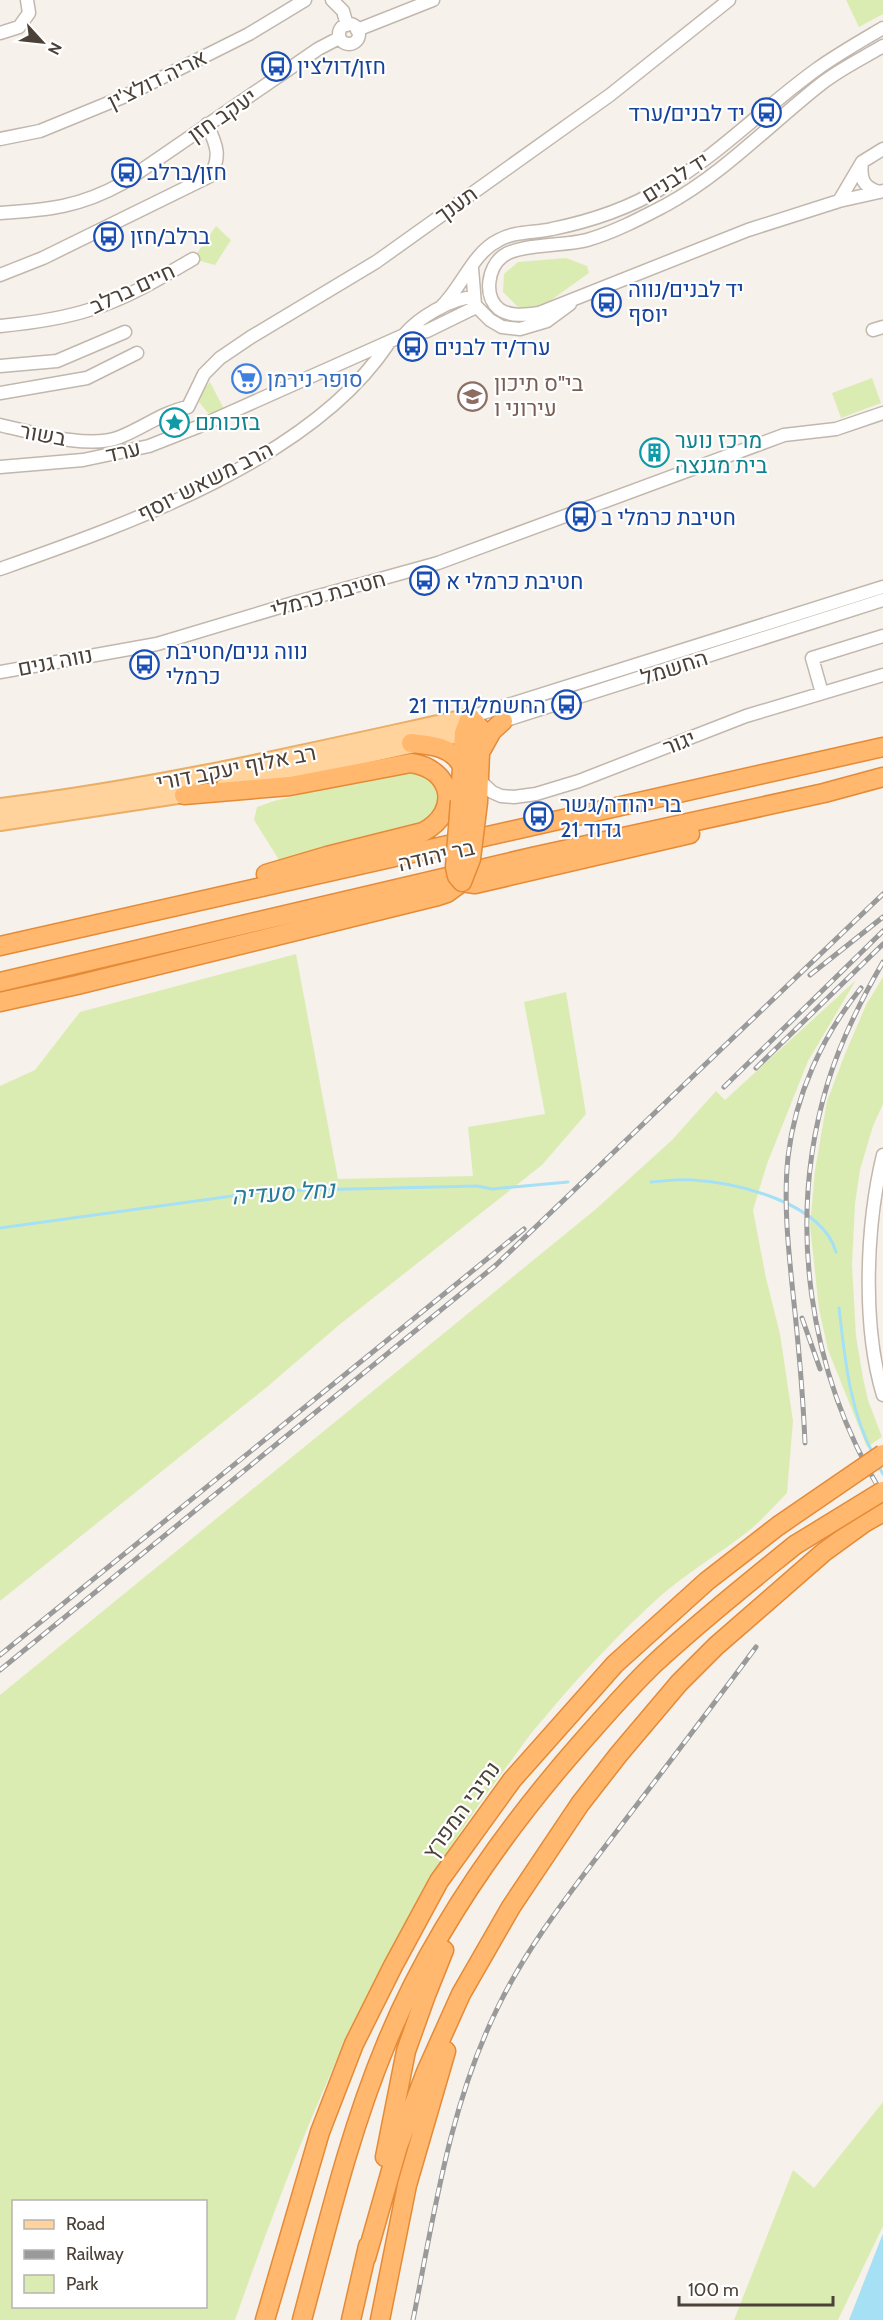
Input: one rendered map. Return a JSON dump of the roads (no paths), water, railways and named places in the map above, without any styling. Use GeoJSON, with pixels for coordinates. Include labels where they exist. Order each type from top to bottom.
{"type":"FeatureCollection","features":[{"type":"Feature","properties":{"kind":"highway"},"geometry":{"type":"LineString","coordinates":[[480,754],[492,731],[503,721]]}},
{"type":"Feature","properties":{"kind":"highway"},"geometry":{"type":"LineString","coordinates":[[469,801],[479,780],[480,754],[471,726]]}},
{"type":"Feature","properties":{"kind":"highway"},"geometry":{"type":"LineString","coordinates":[[461,764],[471,726]]}},
{"type":"Feature","properties":{"kind":"highway"},"geometry":{"type":"LineString","coordinates":[[0,1002],[447,893],[462,882],[471,859],[469,801],[461,764],[456,756],[444,749],[411,743]]}},
{"type":"Feature","properties":{"kind":"highway","name":"בר יהודה"},"geometry":{"type":"LineString","coordinates":[[0,946],[883,747]]}},
{"type":"Feature","properties":{"kind":"highway"},"geometry":{"type":"LineString","coordinates":[[75,928],[162,906],[327,856],[423,832],[433,827],[442,817],[448,794],[447,788],[437,775],[419,764],[411,763],[290,786],[184,795]]}},
{"type":"Feature","properties":{"kind":"highway","name":"בר יהודה"},"geometry":{"type":"LineString","coordinates":[[0,982],[532,856],[824,793],[883,777]]}},
{"type":"Feature","properties":{"kind":"highway"},"geometry":{"type":"LineString","coordinates":[[462,882],[475,884],[643,846],[767,813],[824,793]]}},
{"type":"Feature","properties":{"kind":"highway"},"geometry":{"type":"LineString","coordinates":[[778,1526],[883,1454]]}},
{"type":"Feature","properties":{"kind":"highway","name":"נתיבי המפרץ"},"geometry":{"type":"LineString","coordinates":[[265,2320],[320,2132],[354,2044],[439,1881],[512,1780],[615,1664],[707,1581],[778,1526],[883,1466]]}},
{"type":"Feature","properties":{"kind":"highway"},"geometry":{"type":"LineString","coordinates":[[302,2320],[351,2139],[387,2042],[421,1972],[460,1901],[552,1776],[652,1666],[718,1607],[795,1545],[883,1491]]}},
{"type":"Feature","properties":{"kind":"highway"},"geometry":{"type":"LineString","coordinates":[[351,2320],[398,2146],[426,2072],[461,1994],[511,1907],[580,1804],[679,1683],[752,1613],[824,1552],[883,1512]]}},
{"type":"Feature","properties":{"kind":"highway"},"geometry":{"type":"LineString","coordinates":[[366,2258],[399,2082],[410,2041],[445,1949],[474,1887],[500,1844]]}},
{"type":"Feature","properties":{"kind":"highway"},"geometry":{"type":"LineString","coordinates":[[380,2320],[407,2185],[445,2054],[467,1996],[511,1907]]}},
{"type":"Feature","properties":{"kind":"highway"},"geometry":{"type":"LineString","coordinates":[[253,2320],[320,2132]]}},
{"type":"Feature","properties":{"kind":"main road","name":"רב אלוף יעקב דורי"},"geometry":{"type":"LineString","coordinates":[[0,822],[184,795],[411,743],[471,726]]}},
{"type":"Feature","properties":{"kind":"main road","name":"רב אלוף יעקב דורי"},"geometry":{"type":"LineString","coordinates":[[0,807],[175,780],[471,726]]}},
{"type":"Feature","properties":{"kind":"street"},"geometry":{"type":"LineString","coordinates":[[0,33],[19,27],[29,13],[27,0]]}},
{"type":"Feature","properties":{"kind":"street","name":"אריה דולצ'ין"},"geometry":{"type":"LineString","coordinates":[[0,139],[40,132],[123,97],[249,34],[305,0]]}},
{"type":"Feature","properties":{"kind":"street"},"geometry":{"type":"LineString","coordinates":[[332,0],[343,11],[352,27],[358,37],[352,44],[346,44],[339,38],[339,31],[352,27],[433,0]]}},
{"type":"Feature","properties":{"kind":"street","name":"תענך"},"geometry":{"type":"LineString","coordinates":[[188,407],[204,374],[220,358],[376,262],[610,95],[729,0]]}},
{"type":"Feature","properties":{"kind":"street","name":"יד לבנים"},"geometry":{"type":"LineString","coordinates":[[440,308],[453,296],[479,256],[499,239],[574,225],[620,211],[661,189],[699,165],[816,69],[883,28]]}},
{"type":"Feature","properties":{"kind":"street","name":"יעקב חזן"},"geometry":{"type":"LineString","coordinates":[[0,213],[70,206],[99,196],[123,183],[318,49],[339,38]]}},
{"type":"Feature","properties":{"kind":"street","name":"יד לבנים"},"geometry":{"type":"LineString","coordinates":[[492,298],[490,278],[493,267],[504,255],[516,250],[586,240],[623,226],[668,204],[711,176],[824,82],[883,46]]}},
{"type":"Feature","properties":{"kind":"street"},"geometry":{"type":"LineString","coordinates":[[0,275],[43,258],[210,176],[217,164],[216,142],[207,124]]}},
{"type":"Feature","properties":{"kind":"street"},"geometry":{"type":"LineString","coordinates":[[839,201],[862,162],[883,149]]}},
{"type":"Feature","properties":{"kind":"street"},"geometry":{"type":"LineString","coordinates":[[862,162],[862,180],[865,186],[881,192]]}},
{"type":"Feature","properties":{"kind":"street"},"geometry":{"type":"LineString","coordinates":[[492,298],[502,310],[516,315],[539,313],[748,230],[839,201],[881,192]]}},
{"type":"Feature","properties":{"kind":"street","name":"חיים ברלב"},"geometry":{"type":"LineString","coordinates":[[0,326],[47,321],[93,309],[140,290],[193,259]]}},
{"type":"Feature","properties":{"kind":"street"},"geometry":{"type":"LineString","coordinates":[[472,268],[471,280],[476,302],[495,324],[510,329],[520,329],[547,321],[580,296]]}},
{"type":"Feature","properties":{"kind":"street"},"geometry":{"type":"LineString","coordinates":[[476,302],[487,309],[491,305],[492,298]]}},
{"type":"Feature","properties":{"kind":"street","name":"ערד"},"geometry":{"type":"LineString","coordinates":[[404,335],[416,322],[440,308],[476,302]]}},
{"type":"Feature","properties":{"kind":"street","name":"ערד"},"geometry":{"type":"LineString","coordinates":[[0,467],[82,460],[134,450],[200,426],[404,335],[427,331],[476,302]]}},
{"type":"Feature","properties":{"kind":"street"},"geometry":{"type":"LineString","coordinates":[[0,366],[57,361],[125,332]]}},
{"type":"Feature","properties":{"kind":"street","name":"הרב משאש יוסף"},"geometry":{"type":"LineString","coordinates":[[0,569],[188,495],[275,447],[322,415],[363,379],[388,343]]}},
{"type":"Feature","properties":{"kind":"street"},"geometry":{"type":"LineString","coordinates":[[0,393],[87,378],[137,354]]}},
{"type":"Feature","properties":{"kind":"street"},"geometry":{"type":"LineString","coordinates":[[188,407],[189,417],[200,426]]}},
{"type":"Feature","properties":{"kind":"street","name":"בשור"},"geometry":{"type":"LineString","coordinates":[[0,425],[53,438],[92,441],[117,439],[172,410],[188,407]]}},
{"type":"Feature","properties":{"kind":"street","name":"חטיבת כרמלי"},"geometry":{"type":"LineString","coordinates":[[111,651],[157,644],[290,604],[438,564],[784,435],[836,429],[883,413]]}},
{"type":"Feature","properties":{"kind":"street","name":"החשמל"},"geometry":{"type":"LineString","coordinates":[[471,726],[883,587]]}},
{"type":"Feature","properties":{"kind":"street","name":"החשמל"},"geometry":{"type":"LineString","coordinates":[[471,726],[503,721],[883,600]]}},
{"type":"Feature","properties":{"kind":"street"},"geometry":{"type":"LineString","coordinates":[[822,693],[812,658],[883,636]]}},
{"type":"Feature","properties":{"kind":"street","name":"נווה גנים"},"geometry":{"type":"LineString","coordinates":[[0,672],[111,651]]}},
{"type":"Feature","properties":{"kind":"street","name":"יגור"},"geometry":{"type":"LineString","coordinates":[[479,780],[492,792],[501,796],[536,794],[579,781],[746,716],[883,675]]}},
{"type":"Feature","properties":{"kind":"street"},"geometry":{"type":"LineString","coordinates":[[883,1155],[870,1222],[869,1258],[874,1349],[883,1395]]}},
{"type":"Feature","properties":{"kind":"water"},"geometry":{"type":"Polygon","coordinates":[[[883,2234],[883,2320],[849,2320],[882,2236],[883,2234]]]}},
{"type":"Feature","properties":{"kind":"waterway","name":"נחל סעדיה"},"geometry":{"type":"LineString","coordinates":[[651,1182],[693,1180],[755,1191],[797,1208],[814,1220],[828,1235],[836,1252]]}},
{"type":"Feature","properties":{"kind":"waterway","name":"נחל סעדיה"},"geometry":{"type":"LineString","coordinates":[[0,1228],[268,1191],[477,1186],[492,1189],[568,1182]]}},
{"type":"Feature","properties":{"kind":"waterway","name":"נחל סעדיה"},"geometry":{"type":"LineString","coordinates":[[839,1308],[853,1401],[873,1454]]}},
{"type":"Feature","properties":{"kind":"waterway","name":"נחל סעדיה"},"geometry":{"type":"LineString","coordinates":[[878,1465],[883,1474]]}},
{"type":"Feature","properties":{"kind":"railway"},"geometry":{"type":"LineString","coordinates":[[0,1670],[496,1265],[883,894]]}},
{"type":"Feature","properties":{"kind":"railway"},"geometry":{"type":"LineString","coordinates":[[810,975],[883,917]]}},
{"type":"Feature","properties":{"kind":"railway"},"geometry":{"type":"LineString","coordinates":[[724,1087],[883,931]]}},
{"type":"Feature","properties":{"kind":"railway"},"geometry":{"type":"LineString","coordinates":[[756,1068],[883,944]]}},
{"type":"Feature","properties":{"kind":"railway"},"geometry":{"type":"LineString","coordinates":[[883,962],[852,1020],[828,1082],[815,1134],[808,1188],[807,1241],[812,1295],[822,1347],[837,1398],[857,1448],[883,1495]]}},
{"type":"Feature","properties":{"kind":"railway"},"geometry":{"type":"LineString","coordinates":[[805,1443],[801,1373],[787,1230],[788,1157],[797,1112],[813,1068],[834,1026],[861,988]]}},
{"type":"Feature","properties":{"kind":"railway"},"geometry":{"type":"LineString","coordinates":[[0,1655],[524,1229]]}},
{"type":"Feature","properties":{"kind":"railway"},"geometry":{"type":"LineString","coordinates":[[802,1318],[820,1369]]}},
{"type":"Feature","properties":{"kind":"railway"},"geometry":{"type":"LineString","coordinates":[[413,2320],[436,2201],[455,2123],[480,2046],[508,1986],[549,1922],[756,1647]]}},
{"type":"Feature","properties":{"kind":"place","name":"חזן/דולצין"},"geometry":{"type":"Point","coordinates":[276,66]}},
{"type":"Feature","properties":{"kind":"place","name":"יד לבנים/ערד"},"geometry":{"type":"Point","coordinates":[766,113]}},
{"type":"Feature","properties":{"kind":"place","name":"חזן/ברלב"},"geometry":{"type":"Point","coordinates":[126,172]}},
{"type":"Feature","properties":{"kind":"place","name":"ברלב/חזן"},"geometry":{"type":"Point","coordinates":[109,236]}},
{"type":"Feature","properties":{"kind":"place","name":"יד לבנים/נווה יוסף"},"geometry":{"type":"Point","coordinates":[607,302]}},
{"type":"Feature","properties":{"kind":"place","name":"ערד/יד לבנים"},"geometry":{"type":"Point","coordinates":[413,347]}},
{"type":"Feature","properties":{"kind":"place","name":"סופר נירמן"},"geometry":{"type":"Point","coordinates":[246,379]}},
{"type":"Feature","properties":{"kind":"place","name":"בי\"ס תיכון עירוני ו"},"geometry":{"type":"Point","coordinates":[473,396]}},
{"type":"Feature","properties":{"kind":"place","name":"בזכותם"},"geometry":{"type":"Point","coordinates":[174,422]}},
{"type":"Feature","properties":{"kind":"place","name":"מרכז נוער בית מגנצה"},"geometry":{"type":"Point","coordinates":[654,453]}},
{"type":"Feature","properties":{"kind":"place","name":"חטיבת כרמלי ב"},"geometry":{"type":"Point","coordinates":[580,517]}},
{"type":"Feature","properties":{"kind":"place","name":"חטיבת כרמלי א"},"geometry":{"type":"Point","coordinates":[425,581]}},
{"type":"Feature","properties":{"kind":"place","name":"נווה גנים/חטיבת כרמלי"},"geometry":{"type":"Point","coordinates":[145,664]}},
{"type":"Feature","properties":{"kind":"place","name":"החשמל/גדוד 21"},"geometry":{"type":"Point","coordinates":[567,705]}},
{"type":"Feature","properties":{"kind":"place","name":"בר יהודה/גשר גדוד 21"},"geometry":{"type":"Point","coordinates":[539,817]}}]}
